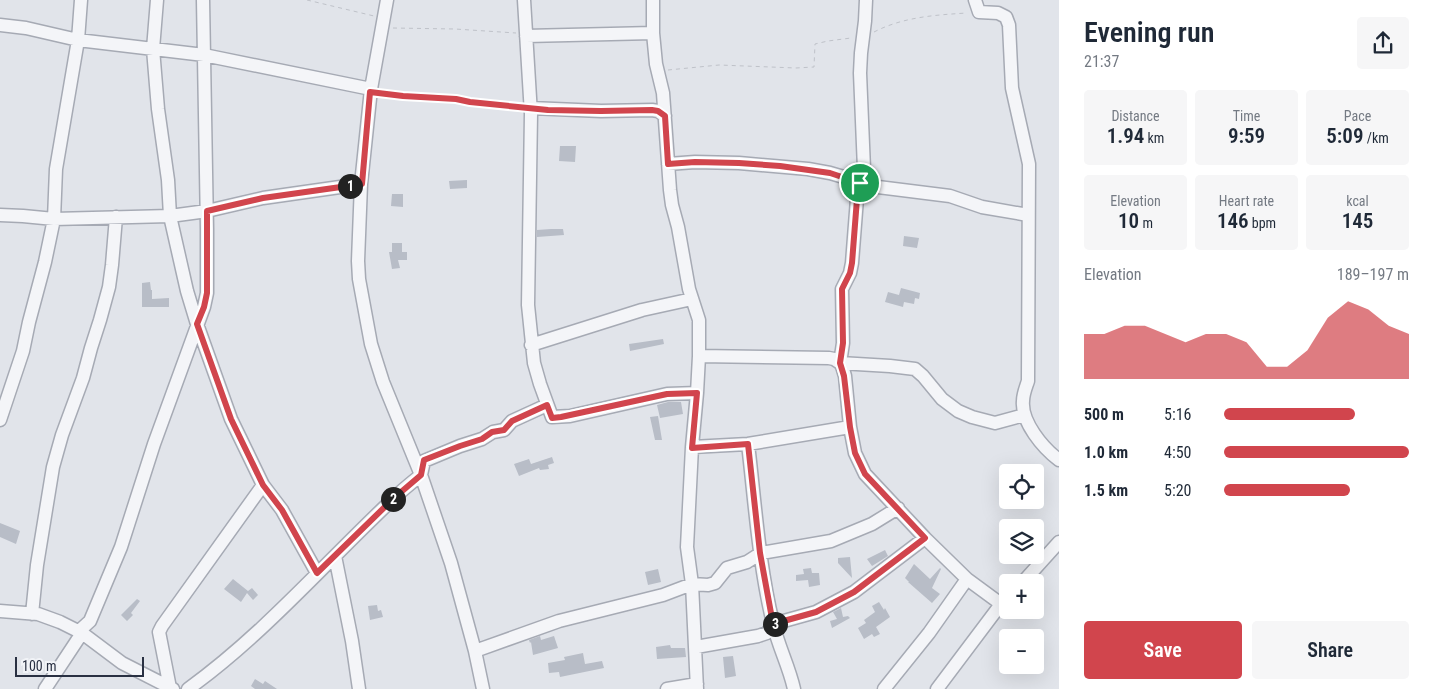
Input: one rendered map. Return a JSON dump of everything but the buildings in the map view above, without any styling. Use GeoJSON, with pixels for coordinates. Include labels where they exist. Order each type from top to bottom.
{"type":"FeatureCollection","features":[{"type":"Feature","properties":{"kind":"street"},"geometry":{"type":"LineString","coordinates":[[0,420],[23,351],[54,219],[56,169],[78,40],[81,0]]}},
{"type":"Feature","properties":{"kind":"street"},"geometry":{"type":"LineString","coordinates":[[157,0],[152,49],[158,109],[168,180],[170,216],[187,291],[231,419],[263,485],[282,510],[317,573]]}},
{"type":"Feature","properties":{"kind":"street"},"geometry":{"type":"LineString","coordinates":[[45,689],[80,632],[90,621],[121,548],[154,444],[204,307],[207,293],[207,211],[203,0]]}},
{"type":"Feature","properties":{"kind":"street"},"geometry":{"type":"LineString","coordinates":[[387,0],[370,90],[362,184],[358,261],[359,279],[371,344],[383,382],[421,475],[452,563],[476,651],[483,689]]}},
{"type":"Feature","properties":{"kind":"street"},"geometry":{"type":"LineString","coordinates":[[524,0],[531,108],[528,305],[534,363],[552,418],[667,394],[697,393]]}},
{"type":"Feature","properties":{"kind":"street"},"geometry":{"type":"LineString","coordinates":[[653,0],[653,33],[657,71],[663,93],[672,205],[678,227],[684,266],[699,320],[699,356],[687,547],[692,584],[697,687],[667,689]]}},
{"type":"Feature","properties":{"kind":"street"},"geometry":{"type":"LineString","coordinates":[[866,0],[860,73],[864,169],[858,186],[852,263],[850,273],[842,289],[843,343],[840,363],[844,376],[855,453],[865,474],[925,538],[967,579],[999,599]]}},
{"type":"Feature","properties":{"kind":"street"},"geometry":{"type":"LineString","coordinates":[[977,6],[1006,17],[1009,25],[1012,88],[1029,164],[1028,381],[1023,400],[1024,415],[1033,431],[1051,454],[1059,460]]}},
{"type":"Feature","properties":{"kind":"street"},"geometry":{"type":"LineString","coordinates":[[0,25],[26,28],[78,40],[204,55],[370,90]]}},
{"type":"Feature","properties":{"kind":"street"},"geometry":{"type":"LineString","coordinates":[[526,36],[653,33]]}},
{"type":"Feature","properties":{"kind":"street"},"geometry":{"type":"LineString","coordinates":[[531,108],[601,111],[652,110],[658,111],[665,116]]}},
{"type":"Feature","properties":{"kind":"street"},"geometry":{"type":"LineString","coordinates":[[668,164],[695,162],[780,166],[830,173],[878,187],[950,196],[982,207],[1028,214]]}},
{"type":"Feature","properties":{"kind":"street"},"geometry":{"type":"LineString","coordinates":[[0,215],[54,219],[170,216],[207,211],[263,198],[362,184]]}},
{"type":"Feature","properties":{"kind":"street"},"geometry":{"type":"LineString","coordinates":[[32,614],[37,565],[53,467],[83,378],[107,295],[112,265],[116,217]]}},
{"type":"Feature","properties":{"kind":"street"},"geometry":{"type":"LineString","coordinates":[[531,345],[642,310],[692,299]]}},
{"type":"Feature","properties":{"kind":"street"},"geometry":{"type":"LineString","coordinates":[[699,356],[829,358],[840,363],[914,369],[923,376],[942,399],[958,411],[972,417],[995,423],[1024,415]]}},
{"type":"Feature","properties":{"kind":"street"},"geometry":{"type":"LineString","coordinates":[[188,689],[210,673],[262,628],[394,498],[421,475],[424,460],[482,439],[492,432],[504,430],[512,421],[547,405]]}},
{"type":"Feature","properties":{"kind":"street"},"geometry":{"type":"LineString","coordinates":[[692,448],[748,444],[850,427]]}},
{"type":"Feature","properties":{"kind":"street"},"geometry":{"type":"LineString","coordinates":[[748,444],[760,553],[773,624],[791,674],[794,689]]}},
{"type":"Feature","properties":{"kind":"street"},"geometry":{"type":"LineString","coordinates":[[171,688],[159,632],[263,485]]}},
{"type":"Feature","properties":{"kind":"street"},"geometry":{"type":"LineString","coordinates":[[476,651],[559,621],[663,595],[692,584],[708,585],[715,583],[727,568],[747,562],[760,553],[831,541],[872,524],[898,508]]}},
{"type":"Feature","properties":{"kind":"street"},"geometry":{"type":"LineString","coordinates":[[696,648],[758,636],[767,632],[773,624],[816,612],[854,592],[925,538]]}},
{"type":"Feature","properties":{"kind":"street"},"geometry":{"type":"LineString","coordinates":[[1030,574],[1059,542]]}},
{"type":"Feature","properties":{"kind":"street"},"geometry":{"type":"LineString","coordinates":[[335,556],[352,641],[359,689]]}},
{"type":"Feature","properties":{"kind":"street"},"geometry":{"type":"LineString","coordinates":[[884,689],[929,633],[967,579]]}},
{"type":"Feature","properties":{"kind":"street"},"geometry":{"type":"LineString","coordinates":[[937,689],[999,608]]}},
{"type":"Feature","properties":{"kind":"street"},"geometry":{"type":"LineString","coordinates":[[0,611],[38,614],[60,622],[80,632],[122,663],[171,688]]}},
{"type":"Feature","properties":{"kind":"path"},"geometry":{"type":"LineString","coordinates":[[307,0],[383,23],[523,34],[526,36]]}},
{"type":"Feature","properties":{"kind":"path"},"geometry":{"type":"LineString","coordinates":[[657,71],[719,65],[814,67],[815,44],[862,37],[886,26],[920,16],[977,6]]}},
{"type":"Feature","properties":{"kind":"path"},"geometry":{"type":"LineString","coordinates":[[370,90],[403,96],[456,99],[531,108]]}},
{"type":"Feature","properties":{"kind":"route"},"geometry":{"type":"LineString","coordinates":[[370,92],[456,99],[548,110],[601,111],[641,109],[658,111],[665,116],[668,164],[695,162],[780,166],[830,173],[860,183],[858,186],[852,263],[850,273],[842,289],[843,343],[840,363],[844,376],[850,427],[855,453],[865,474],[925,538],[854,592],[816,612],[773,624],[760,553],[748,444],[692,448],[697,393],[667,394],[570,416],[552,418],[547,405],[512,421],[504,430],[492,432],[482,439],[424,460],[421,475],[394,498],[317,573],[282,510],[263,485],[231,419],[197,324],[207,293],[207,211],[263,198],[362,184],[370,92]]}}]}
